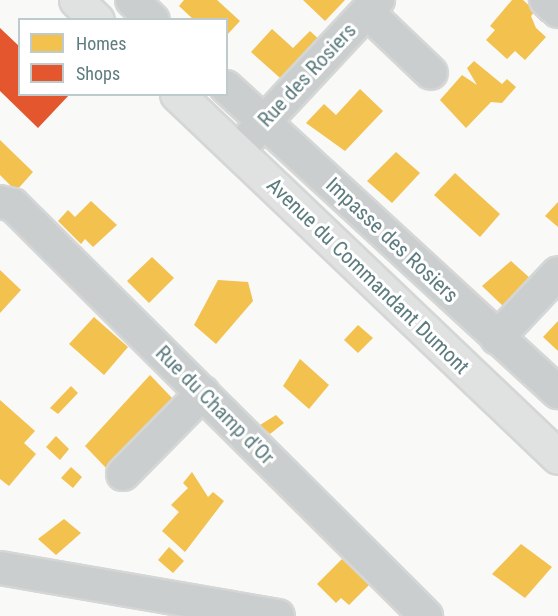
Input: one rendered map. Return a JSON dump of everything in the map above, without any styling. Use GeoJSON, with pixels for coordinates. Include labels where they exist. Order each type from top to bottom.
{"type":"FeatureCollection","features":[{"type":"Feature","properties":{"kind":"main road"},"geometry":{"type":"LineString","coordinates":[[76,0],[95,18]]}},
{"type":"Feature","properties":{"kind":"main road","name":"Avenue du Commandant Dumont"},"geometry":{"type":"LineString","coordinates":[[179,96],[558,457]]}},
{"type":"Feature","properties":{"kind":"street"},"geometry":{"type":"LineString","coordinates":[[132,0],[151,18]]}},
{"type":"Feature","properties":{"kind":"street"},"geometry":{"type":"LineString","coordinates":[[546,0],[558,11]]}},
{"type":"Feature","properties":{"kind":"street"},"geometry":{"type":"LineString","coordinates":[[372,6],[431,72]]}},
{"type":"Feature","properties":{"kind":"street","name":"Rue des Rosiers"},"geometry":{"type":"LineString","coordinates":[[237,151],[372,6]]}},
{"type":"Feature","properties":{"kind":"street","name":"Impasse des Rosiers"},"geometry":{"type":"LineString","coordinates":[[228,89],[558,392]]}},
{"type":"Feature","properties":{"kind":"street","name":"Rue du Champ d'Or"},"geometry":{"type":"LineString","coordinates":[[0,202],[13,205],[426,616]]}},
{"type":"Feature","properties":{"kind":"street"},"geometry":{"type":"LineString","coordinates":[[497,338],[558,273]]}},
{"type":"Feature","properties":{"kind":"street"},"geometry":{"type":"LineString","coordinates":[[123,474],[203,393]]}},
{"type":"Feature","properties":{"kind":"street"},"geometry":{"type":"LineString","coordinates":[[0,568],[278,616]]}},
{"type":"Feature","properties":{"kind":"building: Homes"},"geometry":{"type":"Polygon","coordinates":[[[184,0],[217,0],[240,21],[228,34],[228,18],[192,18],[179,6],[184,0]]]}},
{"type":"Feature","properties":{"kind":"building: Homes"},"geometry":{"type":"Polygon","coordinates":[[[303,0],[345,0],[325,21],[303,0]]]}},
{"type":"Feature","properties":{"kind":"building: Homes"},"geometry":{"type":"Polygon","coordinates":[[[512,0],[523,0],[535,11],[531,16],[536,28],[546,37],[525,60],[515,51],[507,59],[486,40],[495,30],[490,26],[512,0]]]}},
{"type":"Feature","properties":{"kind":"building: Homes"},"geometry":{"type":"Polygon","coordinates":[[[272,29],[293,48],[310,31],[325,45],[288,85],[251,52],[272,29]]]}},
{"type":"Feature","properties":{"kind":"building: Homes"},"geometry":{"type":"Polygon","coordinates":[[[474,61],[502,84],[507,79],[516,87],[502,103],[491,102],[466,128],[440,100],[462,75],[477,85],[467,68],[474,61]]]}},
{"type":"Feature","properties":{"kind":"building: Homes"},"geometry":{"type":"Polygon","coordinates":[[[360,89],[383,111],[345,151],[306,123],[324,104],[336,115],[360,89]]]}},
{"type":"Feature","properties":{"kind":"building: Homes"},"geometry":{"type":"Polygon","coordinates":[[[0,140],[33,172],[16,191],[0,175],[0,140]]]}},
{"type":"Feature","properties":{"kind":"building: Homes"},"geometry":{"type":"Polygon","coordinates":[[[396,152],[420,173],[392,203],[367,181],[396,152]]]}},
{"type":"Feature","properties":{"kind":"building: Homes"},"geometry":{"type":"Polygon","coordinates":[[[455,173],[500,214],[480,237],[434,195],[455,173]]]}},
{"type":"Feature","properties":{"kind":"building: Homes"},"geometry":{"type":"Polygon","coordinates":[[[91,201],[117,225],[93,247],[85,239],[81,244],[58,221],[68,210],[75,217],[91,201]]]}},
{"type":"Feature","properties":{"kind":"building: Homes"},"geometry":{"type":"Polygon","coordinates":[[[558,202],[558,227],[545,216],[558,202]]]}},
{"type":"Feature","properties":{"kind":"building: Homes"},"geometry":{"type":"Polygon","coordinates":[[[152,257],[174,278],[149,303],[127,281],[152,257]]]}},
{"type":"Feature","properties":{"kind":"building: Homes"},"geometry":{"type":"Polygon","coordinates":[[[511,261],[531,279],[504,307],[482,286],[511,261]]]}},
{"type":"Feature","properties":{"kind":"building: Homes"},"geometry":{"type":"Polygon","coordinates":[[[0,270],[21,290],[0,313],[0,270]]]}},
{"type":"Feature","properties":{"kind":"building: Homes"},"geometry":{"type":"Polygon","coordinates":[[[218,280],[248,282],[253,301],[216,344],[194,325],[218,280]]]}},
{"type":"Feature","properties":{"kind":"building: Homes"},"geometry":{"type":"Polygon","coordinates":[[[94,317],[128,347],[104,375],[69,344],[94,317]]]}},
{"type":"Feature","properties":{"kind":"building: Homes"},"geometry":{"type":"Polygon","coordinates":[[[558,321],[558,351],[543,337],[558,321]]]}},
{"type":"Feature","properties":{"kind":"building: Homes"},"geometry":{"type":"Polygon","coordinates":[[[358,325],[373,338],[358,353],[344,340],[358,325]]]}},
{"type":"Feature","properties":{"kind":"building: Homes"},"geometry":{"type":"Polygon","coordinates":[[[300,359],[329,385],[309,409],[283,386],[300,359]]]}},
{"type":"Feature","properties":{"kind":"building: Homes"},"geometry":{"type":"Polygon","coordinates":[[[150,375],[173,399],[108,470],[85,446],[150,375]]]}},
{"type":"Feature","properties":{"kind":"building: Homes"},"geometry":{"type":"Polygon","coordinates":[[[71,386],[78,393],[58,414],[50,408],[71,386]]]}},
{"type":"Feature","properties":{"kind":"building: Homes"},"geometry":{"type":"Polygon","coordinates":[[[0,400],[35,431],[24,443],[36,454],[9,486],[0,479],[0,400]]]}},
{"type":"Feature","properties":{"kind":"building: Homes"},"geometry":{"type":"Polygon","coordinates":[[[276,415],[284,423],[270,434],[260,425],[276,415]]]}},
{"type":"Feature","properties":{"kind":"building: Homes"},"geometry":{"type":"Polygon","coordinates":[[[56,436],[69,449],[60,460],[46,447],[56,436]]]}},
{"type":"Feature","properties":{"kind":"building: Homes"},"geometry":{"type":"Polygon","coordinates":[[[71,467],[82,477],[73,488],[61,478],[71,467]]]}},
{"type":"Feature","properties":{"kind":"building: Homes"},"geometry":{"type":"Polygon","coordinates":[[[192,472],[208,497],[213,492],[224,501],[185,552],[162,531],[179,512],[171,505],[188,488],[183,483],[192,472]]]}},
{"type":"Feature","properties":{"kind":"building: Homes"},"geometry":{"type":"Polygon","coordinates":[[[64,519],[81,533],[56,555],[38,539],[64,519]]]}},
{"type":"Feature","properties":{"kind":"building: Homes"},"geometry":{"type":"Polygon","coordinates":[[[521,544],[552,567],[525,598],[492,574],[521,544]]]}},
{"type":"Feature","properties":{"kind":"building: Homes"},"geometry":{"type":"Polygon","coordinates":[[[169,547],[184,561],[173,573],[158,560],[169,547]]]}},
{"type":"Feature","properties":{"kind":"building: Homes"},"geometry":{"type":"Polygon","coordinates":[[[342,559],[369,585],[349,605],[341,598],[336,603],[317,584],[342,559]]]}},
{"type":"Feature","properties":{"kind":"building: Shops"},"geometry":{"type":"Polygon","coordinates":[[[0,28],[18,45],[18,96],[68,96],[38,128],[0,91],[0,28]]]}}]}
